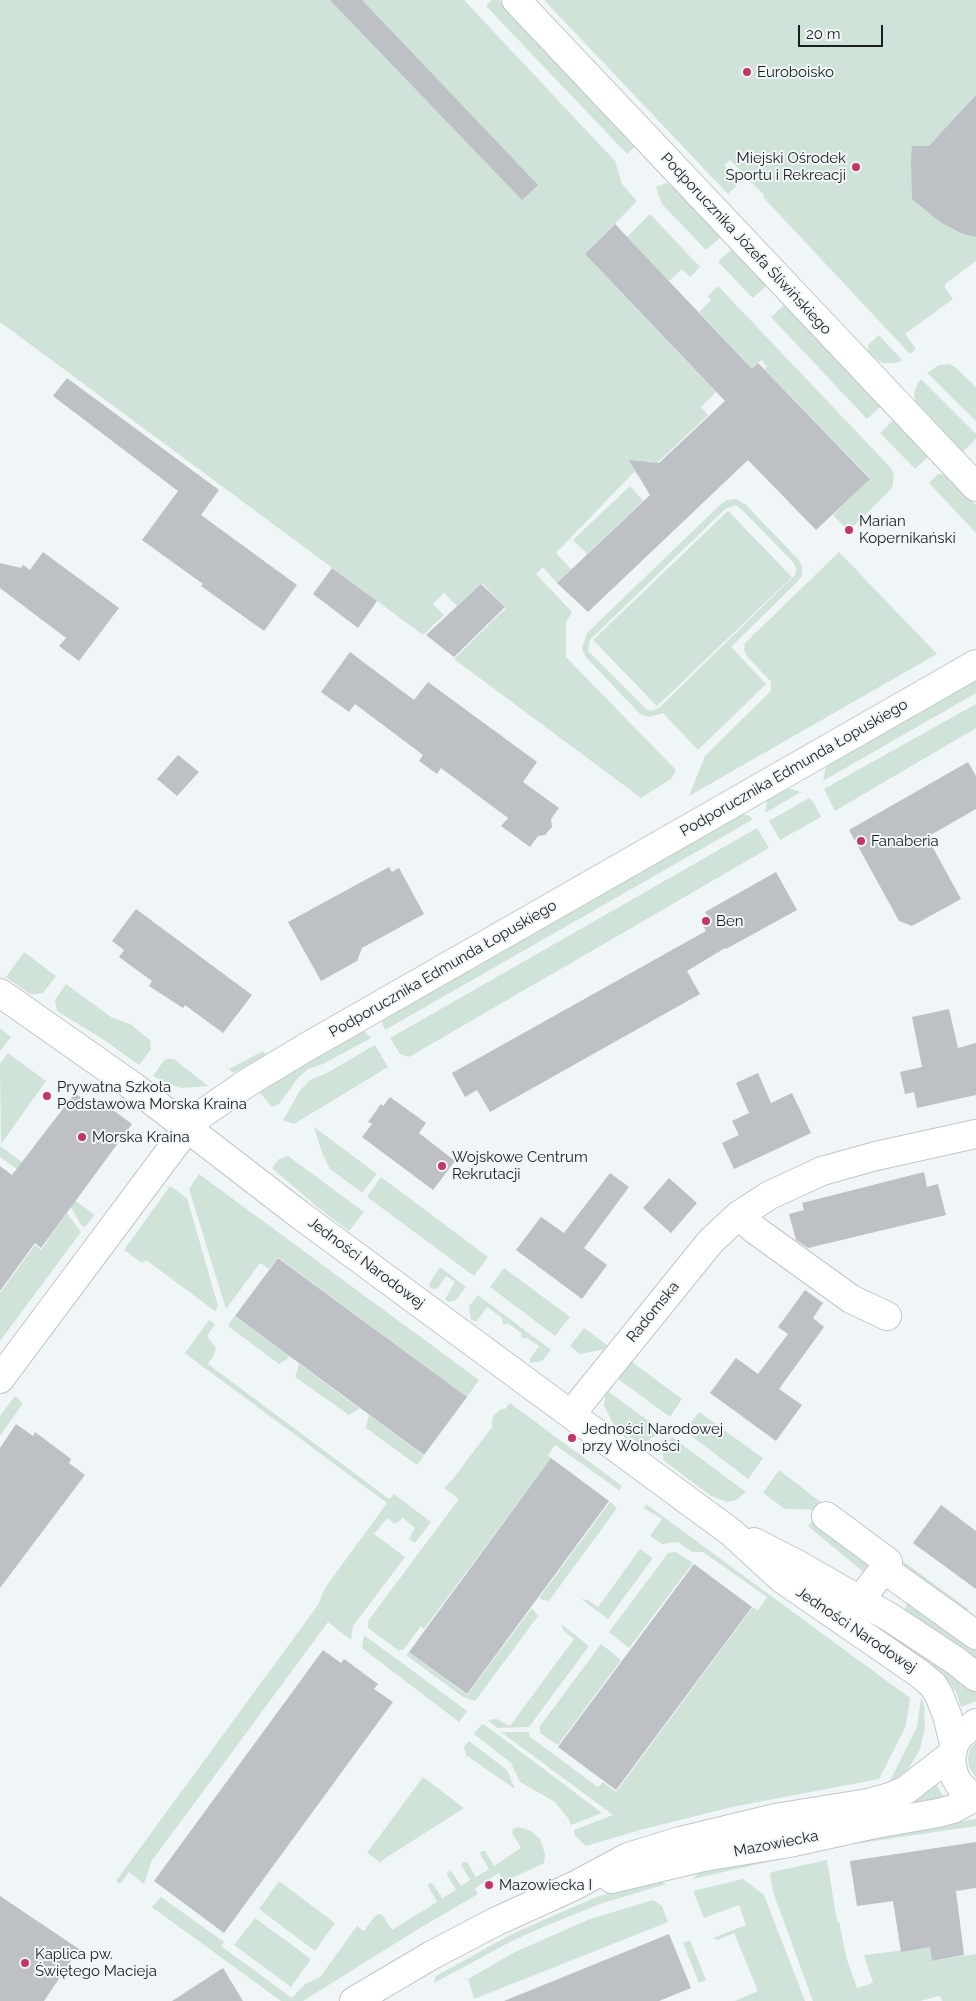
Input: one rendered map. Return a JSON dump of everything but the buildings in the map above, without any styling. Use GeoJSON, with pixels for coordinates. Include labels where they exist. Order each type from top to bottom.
{"type":"FeatureCollection","features":[{"type":"Feature","properties":{"kind":"street","name":"Podporucznika Józefa Śliwińskiego"},"geometry":{"type":"LineString","coordinates":[[516,0],[976,487]]}},
{"type":"Feature","properties":{"kind":"street","name":"Podporucznika Edmunda Łopuskiego"},"geometry":{"type":"LineString","coordinates":[[0,1379],[188,1127],[202,1114],[247,1083],[305,1048],[976,664]]}},
{"type":"Feature","properties":{"kind":"street","name":"Jedności Narodowej"},"geometry":{"type":"LineString","coordinates":[[0,993],[188,1127],[300,1215],[732,1532],[782,1579],[934,1685],[945,1707],[953,1750],[952,1765],[956,1780],[966,1792],[976,1798]]}},
{"type":"Feature","properties":{"kind":"street","name":"Radomska"},"geometry":{"type":"LineString","coordinates":[[571,1414],[711,1241],[739,1215],[770,1195],[822,1171],[876,1156],[976,1134]]}},
{"type":"Feature","properties":{"kind":"street"},"geometry":{"type":"LineString","coordinates":[[739,1215],[754,1229],[851,1299],[886,1316]]}},
{"type":"Feature","properties":{"kind":"street"},"geometry":{"type":"LineString","coordinates":[[826,1516],[888,1562],[860,1600]]}},
{"type":"Feature","properties":{"kind":"street","name":"Jedności Narodowej"},"geometry":{"type":"LineString","coordinates":[[732,1532],[769,1548],[860,1600],[928,1642],[976,1677]]}},
{"type":"Feature","properties":{"kind":"street"},"geometry":{"type":"LineString","coordinates":[[884,1568],[976,1635]]}},
{"type":"Feature","properties":{"kind":"street","name":"Mazowiecka"},"geometry":{"type":"LineString","coordinates":[[354,2001],[417,1963],[473,1933],[574,1886],[628,1857],[680,1841],[783,1816],[868,1803],[906,1790],[953,1750],[964,1730],[976,1723]]}},
{"type":"Feature","properties":{"kind":"street","name":"Mazowiecka"},"geometry":{"type":"LineString","coordinates":[[574,1886],[633,1875],[704,1857],[788,1843],[875,1824],[938,1813],[953,1809],[976,1798]]}},
{"type":"Feature","properties":{"kind":"green space"},"geometry":{"type":"Polygon","coordinates":[[[0,0],[464,0],[615,161],[622,184],[637,201],[585,254],[716,392],[701,407],[708,415],[656,464],[649,461],[643,463],[637,474],[634,472],[556,553],[571,569],[557,583],[543,567],[536,574],[572,612],[566,622],[566,657],[675,769],[672,778],[641,798],[454,659],[506,608],[482,583],[457,606],[444,593],[433,604],[444,615],[423,635],[0,322],[0,0]]]}},
{"type":"Feature","properties":{"kind":"green space"},"geometry":{"type":"Polygon","coordinates":[[[492,0],[499,0],[636,146],[627,154],[486,6],[492,0]]]}},
{"type":"Feature","properties":{"kind":"green space","name":"Miejski Ośrodek Sportu i Rekreacji"},"geometry":{"type":"Polygon","coordinates":[[[544,0],[976,0],[976,261],[945,284],[945,288],[953,299],[905,334],[916,349],[910,354],[746,177],[728,194],[544,0]],[[730,160],[724,165],[732,174],[741,171],[730,160]]]}},
{"type":"Feature","properties":{"kind":"green space"},"geometry":{"type":"Polygon","coordinates":[[[666,183],[675,188],[721,237],[706,250],[662,204],[656,187],[666,183]]]}},
{"type":"Feature","properties":{"kind":"green space"},"geometry":{"type":"Polygon","coordinates":[[[650,214],[700,267],[690,277],[682,269],[669,281],[627,237],[650,214]]]}},
{"type":"Feature","properties":{"kind":"green space"},"geometry":{"type":"Polygon","coordinates":[[[732,249],[767,285],[753,298],[718,262],[732,249]]]}},
{"type":"Feature","properties":{"kind":"green space"},"geometry":{"type":"Polygon","coordinates":[[[718,286],[891,468],[894,476],[892,488],[853,527],[851,525],[847,529],[833,515],[870,478],[764,369],[767,366],[761,360],[752,369],[699,312],[711,300],[708,296],[718,286]]]}},
{"type":"Feature","properties":{"kind":"green space"},"geometry":{"type":"Polygon","coordinates":[[[785,304],[881,406],[867,419],[771,317],[785,304]]]}},
{"type":"Feature","properties":{"kind":"green space"},"geometry":{"type":"Polygon","coordinates":[[[879,335],[902,360],[896,363],[883,363],[868,354],[868,345],[879,335]]]}},
{"type":"Feature","properties":{"kind":"green space"},"geometry":{"type":"Polygon","coordinates":[[[949,364],[955,367],[976,387],[976,421],[927,373],[939,365],[949,364]]]}},
{"type":"Feature","properties":{"kind":"green space"},"geometry":{"type":"Polygon","coordinates":[[[921,379],[976,434],[976,439],[962,453],[916,404],[914,394],[921,379]]]}},
{"type":"Feature","properties":{"kind":"green space"},"geometry":{"type":"Polygon","coordinates":[[[894,419],[929,456],[915,469],[880,433],[894,419]]]}},
{"type":"Feature","properties":{"kind":"green space"},"geometry":{"type":"Polygon","coordinates":[[[938,474],[948,475],[976,505],[976,533],[929,483],[938,474]]]}},
{"type":"Feature","properties":{"kind":"green space"},"geometry":{"type":"Polygon","coordinates":[[[630,486],[643,501],[587,554],[573,540],[630,486]]]}},
{"type":"Feature","properties":{"kind":"green space"},"geometry":{"type":"Polygon","coordinates":[[[736,499],[745,504],[799,560],[802,567],[802,576],[731,647],[766,684],[698,750],[663,713],[649,717],[640,714],[585,656],[582,648],[587,633],[727,500],[736,499]],[[735,505],[725,509],[590,640],[588,651],[647,710],[652,711],[659,708],[796,574],[794,563],[735,505]]]}},
{"type":"Feature","properties":{"kind":"green space"},"geometry":{"type":"Polygon","coordinates":[[[728,511],[792,577],[657,706],[593,640],[728,511]]]}},
{"type":"Feature","properties":{"kind":"green space"},"geometry":{"type":"Polygon","coordinates":[[[839,552],[937,654],[689,796],[705,756],[771,691],[771,682],[746,655],[745,643],[839,552]]]}},
{"type":"Feature","properties":{"kind":"green space"},"geometry":{"type":"Polygon","coordinates":[[[976,680],[976,693],[823,781],[826,766],[976,680]]]}},
{"type":"Feature","properties":{"kind":"green space"},"geometry":{"type":"Polygon","coordinates":[[[976,704],[976,728],[835,811],[824,789],[976,704]]]}},
{"type":"Feature","properties":{"kind":"green space"},"geometry":{"type":"Polygon","coordinates":[[[788,788],[801,792],[765,813],[767,800],[788,788]]]}},
{"type":"Feature","properties":{"kind":"green space"},"geometry":{"type":"Polygon","coordinates":[[[809,798],[814,803],[821,817],[780,840],[769,821],[809,798]]]}},
{"type":"Feature","properties":{"kind":"green space"},"geometry":{"type":"Polygon","coordinates":[[[742,814],[750,816],[752,820],[385,1030],[381,1020],[742,814]]]}},
{"type":"Feature","properties":{"kind":"green space"},"geometry":{"type":"Polygon","coordinates":[[[757,828],[769,848],[409,1057],[400,1054],[390,1038],[757,828]]]}},
{"type":"Feature","properties":{"kind":"green space"},"geometry":{"type":"Polygon","coordinates":[[[24,952],[56,976],[43,993],[31,995],[6,977],[24,952]]]}},
{"type":"Feature","properties":{"kind":"green space"},"geometry":{"type":"Polygon","coordinates":[[[66,984],[111,1017],[130,1024],[150,1040],[151,1049],[139,1065],[104,1040],[57,1011],[55,1000],[66,984]]]}},
{"type":"Feature","properties":{"kind":"green space"},"geometry":{"type":"Polygon","coordinates":[[[0,1028],[11,1037],[0,1051],[0,1028]]]}},
{"type":"Feature","properties":{"kind":"green space"},"geometry":{"type":"Polygon","coordinates":[[[363,1030],[371,1038],[323,1064],[308,1069],[298,1078],[279,1104],[272,1107],[260,1093],[273,1081],[363,1030]]]}},
{"type":"Feature","properties":{"kind":"green space"},"geometry":{"type":"Polygon","coordinates":[[[375,1045],[388,1067],[294,1124],[283,1120],[301,1089],[310,1080],[327,1073],[375,1045]]]}},
{"type":"Feature","properties":{"kind":"green space"},"geometry":{"type":"Polygon","coordinates":[[[263,1051],[266,1055],[233,1073],[229,1069],[263,1051]]]}},
{"type":"Feature","properties":{"kind":"green space"},"geometry":{"type":"Polygon","coordinates":[[[8,1053],[46,1081],[1,1144],[0,1064],[8,1053]]]}},
{"type":"Feature","properties":{"kind":"green space"},"geometry":{"type":"Polygon","coordinates":[[[165,1059],[174,1059],[208,1086],[181,1088],[153,1076],[165,1059]]]}},
{"type":"Feature","properties":{"kind":"green space"},"geometry":{"type":"Polygon","coordinates":[[[314,1127],[377,1174],[363,1192],[330,1169],[322,1153],[314,1127]]]}},
{"type":"Feature","properties":{"kind":"green space"},"geometry":{"type":"Polygon","coordinates":[[[0,1146],[95,1215],[85,1227],[81,1225],[72,1209],[0,1157],[0,1146]]]}},
{"type":"Feature","properties":{"kind":"green space"},"geometry":{"type":"Polygon","coordinates":[[[288,1156],[364,1212],[349,1231],[316,1206],[272,1168],[279,1159],[288,1156]]]}},
{"type":"Feature","properties":{"kind":"green space"},"geometry":{"type":"Polygon","coordinates":[[[199,1174],[479,1380],[467,1397],[278,1257],[269,1269],[260,1263],[226,1309],[189,1189],[199,1174]]]}},
{"type":"Feature","properties":{"kind":"green space"},"geometry":{"type":"Polygon","coordinates":[[[381,1177],[488,1257],[474,1276],[367,1197],[381,1177]]]}},
{"type":"Feature","properties":{"kind":"green space"},"geometry":{"type":"Polygon","coordinates":[[[170,1186],[187,1198],[218,1306],[215,1311],[146,1260],[142,1263],[124,1250],[170,1186]]]}},
{"type":"Feature","properties":{"kind":"green space"},"geometry":{"type":"Polygon","coordinates":[[[67,1213],[81,1232],[0,1341],[0,1293],[35,1245],[41,1250],[67,1213]]]}},
{"type":"Feature","properties":{"kind":"green space"},"geometry":{"type":"Polygon","coordinates":[[[440,1267],[466,1287],[456,1300],[449,1302],[445,1299],[455,1282],[446,1276],[438,1288],[429,1287],[430,1282],[440,1267]]]}},
{"type":"Feature","properties":{"kind":"green space"},"geometry":{"type":"Polygon","coordinates":[[[504,1268],[570,1317],[555,1336],[490,1287],[504,1268]]]}},
{"type":"Feature","properties":{"kind":"green space"},"geometry":{"type":"Polygon","coordinates":[[[478,1295],[551,1350],[542,1361],[530,1363],[530,1359],[539,1346],[527,1338],[522,1338],[521,1333],[509,1324],[503,1324],[502,1318],[487,1307],[477,1321],[471,1320],[469,1306],[478,1295]]]}},
{"type":"Feature","properties":{"kind":"green space"},"geometry":{"type":"Polygon","coordinates":[[[234,1316],[289,1356],[287,1359],[279,1364],[228,1326],[234,1316]]]}},
{"type":"Feature","properties":{"kind":"green space"},"geometry":{"type":"Polygon","coordinates":[[[209,1320],[215,1324],[207,1336],[216,1348],[208,1364],[389,1499],[394,1494],[431,1522],[415,1543],[409,1539],[415,1528],[403,1518],[395,1524],[387,1518],[374,1534],[405,1557],[353,1626],[351,1640],[328,1622],[151,1862],[144,1884],[129,1872],[120,1884],[116,1881],[318,1605],[325,1588],[387,1503],[185,1353],[209,1320]]]}},
{"type":"Feature","properties":{"kind":"green space"},"geometry":{"type":"Polygon","coordinates":[[[584,1328],[611,1348],[580,1354],[570,1346],[584,1328]]]}},
{"type":"Feature","properties":{"kind":"green space"},"geometry":{"type":"Polygon","coordinates":[[[628,1359],[682,1399],[670,1417],[614,1376],[628,1359]]]}},
{"type":"Feature","properties":{"kind":"green space"},"geometry":{"type":"Polygon","coordinates":[[[299,1364],[359,1408],[349,1415],[295,1377],[299,1364]]]}},
{"type":"Feature","properties":{"kind":"green space"},"geometry":{"type":"Polygon","coordinates":[[[606,1390],[661,1430],[658,1434],[641,1445],[614,1426],[604,1405],[606,1390]]]}},
{"type":"Feature","properties":{"kind":"green space"},"geometry":{"type":"Polygon","coordinates":[[[15,1396],[23,1403],[0,1436],[0,1416],[15,1396]]]}},
{"type":"Feature","properties":{"kind":"green space"},"geometry":{"type":"Polygon","coordinates":[[[510,1403],[622,1486],[619,1490],[555,1445],[548,1455],[551,1458],[424,1629],[421,1626],[404,1649],[399,1651],[368,1628],[368,1621],[459,1499],[444,1488],[492,1427],[494,1415],[501,1409],[505,1409],[510,1403]]]}},
{"type":"Feature","properties":{"kind":"green space"},"geometry":{"type":"Polygon","coordinates":[[[699,1412],[763,1458],[748,1479],[685,1431],[699,1412]]]}},
{"type":"Feature","properties":{"kind":"green space"},"geometry":{"type":"Polygon","coordinates":[[[369,1415],[424,1456],[417,1465],[366,1428],[369,1415]]]}},
{"type":"Feature","properties":{"kind":"green space"},"geometry":{"type":"Polygon","coordinates":[[[672,1437],[746,1492],[736,1500],[727,1502],[711,1496],[663,1460],[663,1451],[672,1437]]]}},
{"type":"Feature","properties":{"kind":"green space"},"geometry":{"type":"Polygon","coordinates":[[[779,1470],[831,1510],[785,1509],[763,1493],[779,1470]]]}},
{"type":"Feature","properties":{"kind":"green space"},"geometry":{"type":"Polygon","coordinates":[[[610,1502],[617,1508],[549,1601],[539,1598],[610,1502]]]}},
{"type":"Feature","properties":{"kind":"green space"},"geometry":{"type":"Polygon","coordinates":[[[646,1504],[910,1698],[906,1726],[879,1779],[732,1807],[640,1830],[586,1846],[575,1836],[574,1830],[613,1815],[501,1732],[529,1732],[530,1737],[598,1787],[603,1782],[616,1792],[753,1607],[758,1610],[767,1597],[703,1552],[692,1552],[678,1542],[662,1544],[650,1536],[662,1519],[644,1508],[646,1504]]]}},
{"type":"Feature","properties":{"kind":"green space"},"geometry":{"type":"Polygon","coordinates":[[[812,1521],[816,1521],[873,1568],[867,1575],[808,1526],[812,1521]]]}},
{"type":"Feature","properties":{"kind":"green space"},"geometry":{"type":"Polygon","coordinates":[[[640,1549],[653,1558],[608,1619],[581,1599],[588,1600],[598,1607],[640,1549]]]}},
{"type":"Feature","properties":{"kind":"green space"},"geometry":{"type":"Polygon","coordinates":[[[676,1552],[693,1563],[629,1648],[609,1632],[668,1553],[676,1552]]]}},
{"type":"Feature","properties":{"kind":"green space"},"geometry":{"type":"Polygon","coordinates":[[[904,1562],[968,1609],[965,1614],[900,1568],[904,1562]]]}},
{"type":"Feature","properties":{"kind":"green space"},"geometry":{"type":"Polygon","coordinates":[[[909,1598],[976,1646],[976,1665],[903,1614],[909,1598]]]}},
{"type":"Feature","properties":{"kind":"green space"},"geometry":{"type":"Polygon","coordinates":[[[532,1608],[538,1616],[475,1701],[463,1697],[406,1655],[409,1652],[467,1695],[532,1608]]]}},
{"type":"Feature","properties":{"kind":"green space"},"geometry":{"type":"Polygon","coordinates":[[[561,1624],[589,1646],[529,1727],[497,1728],[488,1720],[497,1719],[510,1726],[574,1639],[564,1631],[561,1624]]]}},
{"type":"Feature","properties":{"kind":"green space"},"geometry":{"type":"Polygon","coordinates":[[[895,1630],[976,1689],[976,1701],[961,1707],[956,1692],[943,1675],[926,1661],[888,1640],[895,1630]]]}},
{"type":"Feature","properties":{"kind":"green space"},"geometry":{"type":"Polygon","coordinates":[[[364,1635],[467,1711],[459,1722],[362,1648],[364,1635]]]}},
{"type":"Feature","properties":{"kind":"green space"},"geometry":{"type":"Polygon","coordinates":[[[601,1644],[621,1660],[558,1745],[540,1733],[540,1726],[601,1644]]]}},
{"type":"Feature","properties":{"kind":"green space"},"geometry":{"type":"Polygon","coordinates":[[[921,1698],[924,1705],[925,1728],[920,1749],[909,1768],[888,1785],[917,1727],[921,1698]]]}},
{"type":"Feature","properties":{"kind":"green space"},"geometry":{"type":"Polygon","coordinates":[[[482,1724],[602,1813],[571,1825],[568,1818],[555,1802],[520,1782],[511,1763],[474,1734],[482,1724]]]}},
{"type":"Feature","properties":{"kind":"green space"},"geometry":{"type":"Polygon","coordinates":[[[469,1741],[507,1770],[515,1789],[466,1755],[464,1747],[469,1741]]]}},
{"type":"Feature","properties":{"kind":"green space"},"geometry":{"type":"Polygon","coordinates":[[[976,1742],[976,1778],[969,1767],[968,1758],[970,1749],[976,1742]]]}},
{"type":"Feature","properties":{"kind":"green space"},"geometry":{"type":"Polygon","coordinates":[[[423,1777],[464,1808],[381,1861],[383,1864],[367,1853],[423,1777]]]}},
{"type":"Feature","properties":{"kind":"green space"},"geometry":{"type":"Polygon","coordinates":[[[934,1780],[944,1798],[900,1807],[934,1780]]]}},
{"type":"Feature","properties":{"kind":"green space"},"geometry":{"type":"Polygon","coordinates":[[[976,1819],[976,1826],[854,1844],[861,1839],[976,1819]]]}},
{"type":"Feature","properties":{"kind":"green space"},"geometry":{"type":"Polygon","coordinates":[[[518,1827],[531,1831],[540,1839],[545,1854],[544,1863],[504,1882],[499,1873],[475,1888],[478,1894],[303,2001],[281,2001],[152,1907],[161,1897],[224,1942],[221,1946],[292,1998],[305,1984],[320,1977],[357,1926],[364,1931],[375,1916],[380,1914],[392,1930],[437,1902],[428,1886],[429,1883],[433,1884],[442,1898],[456,1890],[447,1875],[448,1871],[452,1872],[461,1886],[470,1880],[461,1865],[463,1862],[467,1862],[476,1877],[489,1869],[480,1854],[481,1851],[485,1851],[494,1866],[521,1848],[512,1833],[513,1829],[518,1827]]]}},
{"type":"Feature","properties":{"kind":"green space"},"geometry":{"type":"Polygon","coordinates":[[[783,1856],[781,1859],[693,1879],[701,1870],[783,1856]]]}},
{"type":"Feature","properties":{"kind":"green space"},"geometry":{"type":"Polygon","coordinates":[[[827,1860],[837,1921],[839,1921],[847,1960],[857,1988],[873,1983],[864,1955],[930,1947],[932,1961],[976,1954],[976,2001],[942,2001],[940,1996],[920,2001],[813,2001],[773,1892],[770,1875],[772,1872],[827,1860]]]}},
{"type":"Feature","properties":{"kind":"green space"},"geometry":{"type":"Polygon","coordinates":[[[743,1879],[764,1895],[805,2001],[735,2001],[758,1991],[734,1933],[718,1940],[713,1938],[746,1925],[739,1905],[704,1918],[693,1891],[743,1879]]]}},
{"type":"Feature","properties":{"kind":"green space"},"geometry":{"type":"Polygon","coordinates":[[[657,1880],[666,1884],[600,1904],[543,1927],[510,1942],[434,1983],[436,1976],[508,1936],[599,1896],[657,1880]]]}},
{"type":"Feature","properties":{"kind":"green space"},"geometry":{"type":"Polygon","coordinates":[[[279,1881],[335,1923],[315,1951],[259,1909],[279,1881]]]}},
{"type":"Feature","properties":{"kind":"green space"},"geometry":{"type":"Polygon","coordinates":[[[653,1900],[662,1906],[668,1922],[474,1999],[468,1979],[513,1953],[590,1919],[653,1900]]]}},
{"type":"Feature","properties":{"kind":"green space"},"geometry":{"type":"Polygon","coordinates":[[[255,1918],[311,1959],[291,1987],[234,1945],[255,1918]]]}},
{"type":"Feature","properties":{"kind":"green space"},"geometry":{"type":"Polygon","coordinates":[[[690,1940],[706,1980],[699,1983],[683,1943],[690,1940]]]}},
{"type":"Feature","properties":{"kind":"place","name":"Euroboisko"},"geometry":{"type":"Point","coordinates":[747,72]}},
{"type":"Feature","properties":{"kind":"place","name":"Miejski Ośrodek Sportu i Rekreacji"},"geometry":{"type":"Point","coordinates":[856,167]}},
{"type":"Feature","properties":{"kind":"place","name":"Marian Kopernikański"},"geometry":{"type":"Point","coordinates":[849,530]}},
{"type":"Feature","properties":{"kind":"place","name":"Fanaberia"},"geometry":{"type":"Point","coordinates":[861,841]}},
{"type":"Feature","properties":{"kind":"place","name":"Ben"},"geometry":{"type":"Point","coordinates":[706,921]}},
{"type":"Feature","properties":{"kind":"place","name":"Prywatna Szkoła Podstawowa Morska Kraina"},"geometry":{"type":"Point","coordinates":[47,1096]}},
{"type":"Feature","properties":{"kind":"place","name":"Morska Kraina"},"geometry":{"type":"Point","coordinates":[82,1137]}},
{"type":"Feature","properties":{"kind":"place","name":"Wojskowe Centrum Rekrutacji"},"geometry":{"type":"Point","coordinates":[442,1166]}},
{"type":"Feature","properties":{"kind":"place","name":"Jedności Narodowej przy Wolności"},"geometry":{"type":"Point","coordinates":[572,1438]}},
{"type":"Feature","properties":{"kind":"place","name":"Mazowiecka I"},"geometry":{"type":"Point","coordinates":[489,1885]}},
{"type":"Feature","properties":{"kind":"place","name":"Kaplica pw. Świętego Macieja"},"geometry":{"type":"Point","coordinates":[25,1963]}}]}
